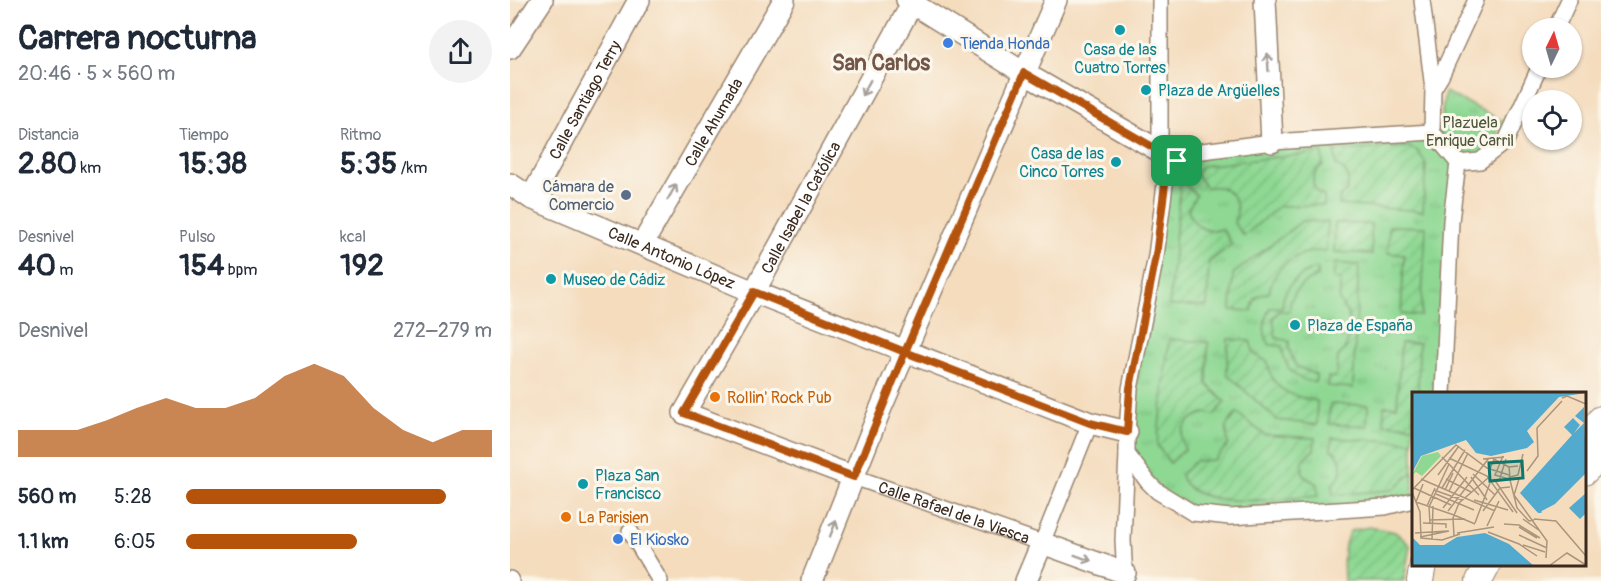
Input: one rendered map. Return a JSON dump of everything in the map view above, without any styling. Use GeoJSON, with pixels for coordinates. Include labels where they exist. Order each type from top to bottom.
{"type":"FeatureCollection","features":[{"type":"Feature","properties":{"kind":"street"},"geometry":{"type":"LineString","coordinates":[[510,48],[542,0]]}},
{"type":"Feature","properties":{"kind":"street","name":"Calle Santiago Terry"},"geometry":{"type":"LineString","coordinates":[[521,191],[639,0]]}},
{"type":"Feature","properties":{"kind":"street","name":"Calle Ahumada"},"geometry":{"type":"LineString","coordinates":[[643,243],[784,0]]}},
{"type":"Feature","properties":{"kind":"street"},"geometry":{"type":"LineString","coordinates":[[812,581],[905,352],[1056,0]]}},
{"type":"Feature","properties":{"kind":"street"},"geometry":{"type":"LineString","coordinates":[[1125,577],[1127,432],[1130,388],[1153,276],[1168,156],[1160,0]]}},
{"type":"Feature","properties":{"kind":"street"},"geometry":{"type":"LineString","coordinates":[[1265,0],[1272,142]]}},
{"type":"Feature","properties":{"kind":"street"},"geometry":{"type":"LineString","coordinates":[[1422,0],[1433,89],[1432,132],[1458,163],[1451,221],[1443,392]]}},
{"type":"Feature","properties":{"kind":"street"},"geometry":{"type":"LineString","coordinates":[[1433,89],[1476,0]]}},
{"type":"Feature","properties":{"kind":"street"},"geometry":{"type":"LineString","coordinates":[[1561,18],[1569,0]]}},
{"type":"Feature","properties":{"kind":"street"},"geometry":{"type":"LineString","coordinates":[[911,1],[1024,73],[1168,156],[1272,142],[1432,132]]}},
{"type":"Feature","properties":{"kind":"street","name":"Calle Isabel la Católica"},"geometry":{"type":"LineString","coordinates":[[684,413],[754,292],[911,1]]}},
{"type":"Feature","properties":{"kind":"street"},"geometry":{"type":"LineString","coordinates":[[1458,163],[1480,161],[1506,141],[1534,78]]}},
{"type":"Feature","properties":{"kind":"street","name":"Calle Antonio López"},"geometry":{"type":"LineString","coordinates":[[521,191],[754,292],[1090,423],[1127,432]]}},
{"type":"Feature","properties":{"kind":"street","name":"Calle Rafael de la Viesca"},"geometry":{"type":"LineString","coordinates":[[684,413],[854,477],[1042,543],[1125,577]]}},
{"type":"Feature","properties":{"kind":"street"},"geometry":{"type":"LineString","coordinates":[[1586,439],[1601,419]]}},
{"type":"Feature","properties":{"kind":"street"},"geometry":{"type":"LineString","coordinates":[[1026,581],[1090,423]]}},
{"type":"Feature","properties":{"kind":"street"},"geometry":{"type":"LineString","coordinates":[[1127,454],[1156,491],[1193,513],[1250,516],[1385,507],[1412,500]]}},
{"type":"Feature","properties":{"kind":"street"},"geometry":{"type":"LineString","coordinates":[[1586,470],[1601,456]]}},
{"type":"Feature","properties":{"kind":"street"},"geometry":{"type":"LineString","coordinates":[[630,531],[660,581]]}},
{"type":"Feature","properties":{"kind":"street"},"geometry":{"type":"LineString","coordinates":[[1420,581],[1423,566]]}},
{"type":"Feature","properties":{"kind":"street"},"geometry":{"type":"LineString","coordinates":[[1476,566],[1479,581]]}},
{"type":"Feature","properties":{"kind":"street"},"geometry":{"type":"LineString","coordinates":[[1479,581],[1487,566]]}},
{"type":"Feature","properties":{"kind":"green space","name":"Plazuela Enrique Carril"},"geometry":{"type":"Polygon","coordinates":[[[1445,92],[1503,121],[1486,155],[1460,156],[1439,132],[1445,92]]]}},
{"type":"Feature","properties":{"kind":"green space","name":"Plaza de España"},"geometry":{"type":"Polygon","coordinates":[[[1432,132],[1458,163],[1443,392],[1412,392],[1412,500],[1230,517],[1175,503],[1127,454],[1167,168],[1187,153],[1432,132]]]}},
{"type":"Feature","properties":{"kind":"green space"},"geometry":{"type":"Polygon","coordinates":[[[1409,147],[1418,151],[1426,164],[1423,211],[1339,205],[1340,196],[1347,191],[1348,179],[1346,173],[1336,166],[1335,151],[1409,147]]]}},
{"type":"Feature","properties":{"kind":"green space"},"geometry":{"type":"Polygon","coordinates":[[[1322,152],[1323,165],[1314,174],[1313,182],[1318,193],[1324,196],[1324,205],[1279,206],[1244,236],[1234,223],[1237,208],[1232,195],[1221,188],[1206,188],[1196,174],[1202,166],[1322,152]]]}},
{"type":"Feature","properties":{"kind":"green space"},"geometry":{"type":"Polygon","coordinates":[[[1184,183],[1196,195],[1188,209],[1196,224],[1210,231],[1222,229],[1232,244],[1209,262],[1207,306],[1169,306],[1180,186],[1184,183]]]}},
{"type":"Feature","properties":{"kind":"green space"},"geometry":{"type":"Polygon","coordinates":[[[1302,221],[1328,222],[1326,251],[1306,253],[1289,261],[1276,274],[1269,293],[1256,298],[1252,311],[1231,310],[1233,274],[1302,221]]]}},
{"type":"Feature","properties":{"kind":"green space"},"geometry":{"type":"Polygon","coordinates":[[[1335,223],[1371,224],[1372,254],[1334,252],[1335,223]]]}},
{"type":"Feature","properties":{"kind":"green space"},"geometry":{"type":"Polygon","coordinates":[[[1389,226],[1426,227],[1421,316],[1401,314],[1404,255],[1388,253],[1389,226]]]}},
{"type":"Feature","properties":{"kind":"green space"},"geometry":{"type":"Polygon","coordinates":[[[1335,263],[1359,265],[1353,388],[1327,386],[1328,377],[1336,377],[1338,357],[1346,347],[1351,329],[1348,314],[1339,300],[1341,280],[1333,279],[1335,263]]]}},
{"type":"Feature","properties":{"kind":"green space"},"geometry":{"type":"Polygon","coordinates":[[[1313,269],[1318,269],[1318,276],[1298,289],[1292,298],[1289,311],[1279,311],[1273,318],[1276,338],[1289,341],[1289,350],[1296,366],[1316,375],[1316,382],[1302,379],[1292,372],[1285,360],[1282,346],[1270,345],[1264,327],[1270,308],[1282,307],[1285,294],[1292,283],[1313,269]]]}},
{"type":"Feature","properties":{"kind":"green space"},"geometry":{"type":"Polygon","coordinates":[[[1169,339],[1208,342],[1207,384],[1225,402],[1214,415],[1205,413],[1189,421],[1182,431],[1182,442],[1185,449],[1170,463],[1157,445],[1169,339]]]}},
{"type":"Feature","properties":{"kind":"green space"},"geometry":{"type":"Polygon","coordinates":[[[1228,339],[1250,341],[1254,354],[1268,362],[1270,372],[1278,386],[1292,395],[1317,401],[1317,425],[1277,420],[1227,374],[1228,339]]]}},
{"type":"Feature","properties":{"kind":"green space"},"geometry":{"type":"Polygon","coordinates":[[[1401,343],[1419,343],[1418,392],[1412,392],[1412,426],[1384,424],[1384,406],[1397,406],[1401,343]]]}},
{"type":"Feature","properties":{"kind":"green space"},"geometry":{"type":"Polygon","coordinates":[[[1330,404],[1368,405],[1367,426],[1329,424],[1330,404]]]}},
{"type":"Feature","properties":{"kind":"green space"},"geometry":{"type":"Polygon","coordinates":[[[1237,413],[1265,435],[1315,438],[1314,450],[1303,460],[1302,468],[1304,476],[1317,484],[1318,496],[1264,500],[1220,499],[1202,495],[1188,487],[1181,475],[1195,461],[1214,460],[1228,445],[1226,426],[1237,413]]]}},
{"type":"Feature","properties":{"kind":"green space"},"geometry":{"type":"Polygon","coordinates":[[[1332,438],[1412,442],[1412,473],[1392,490],[1333,495],[1332,485],[1340,474],[1341,466],[1337,453],[1331,450],[1332,438]]]}},
{"type":"Feature","properties":{"kind":"green space"},"geometry":{"type":"Polygon","coordinates":[[[1369,527],[1395,532],[1410,545],[1404,581],[1344,581],[1343,562],[1347,537],[1350,531],[1369,527]]]}},
{"type":"Feature","properties":{"kind":"place","name":"Casa de las Cuatro Torres"},"geometry":{"type":"Point","coordinates":[1120,30]}},
{"type":"Feature","properties":{"kind":"place","name":"Tienda Honda"},"geometry":{"type":"Point","coordinates":[948,43]}},
{"type":"Feature","properties":{"kind":"place","name":"Plaza de Argüelles"},"geometry":{"type":"Point","coordinates":[1146,90]}},
{"type":"Feature","properties":{"kind":"place","name":"Casa de las Cinco Torres"},"geometry":{"type":"Point","coordinates":[1116,162]}},
{"type":"Feature","properties":{"kind":"place","name":"Cámara de Comercio"},"geometry":{"type":"Point","coordinates":[626,195]}},
{"type":"Feature","properties":{"kind":"place","name":"Museo de Cádiz"},"geometry":{"type":"Point","coordinates":[551,279]}},
{"type":"Feature","properties":{"kind":"place","name":"Plaza de España"},"geometry":{"type":"Point","coordinates":[1295,325]}},
{"type":"Feature","properties":{"kind":"place","name":"Rollin' Rock Pub"},"geometry":{"type":"Point","coordinates":[715,397]}},
{"type":"Feature","properties":{"kind":"place","name":"Plaza San Francisco"},"geometry":{"type":"Point","coordinates":[583,484]}},
{"type":"Feature","properties":{"kind":"place","name":"La Parisien"},"geometry":{"type":"Point","coordinates":[566,517]}},
{"type":"Feature","properties":{"kind":"place","name":"El Kiosko"},"geometry":{"type":"Point","coordinates":[618,539]}},
{"type":"Feature","properties":{"kind":"district","name":"San Carlos"},"geometry":{"type":"Point","coordinates":[881,62]}},
{"type":"Feature","properties":{"kind":"route"},"geometry":{"type":"LineString","coordinates":[[1177,161],[1024,73],[905,352],[754,292],[684,413],[854,477],[905,352],[1090,423],[1127,432],[1130,388],[1146,316],[1167,168],[1177,161]]}}]}
